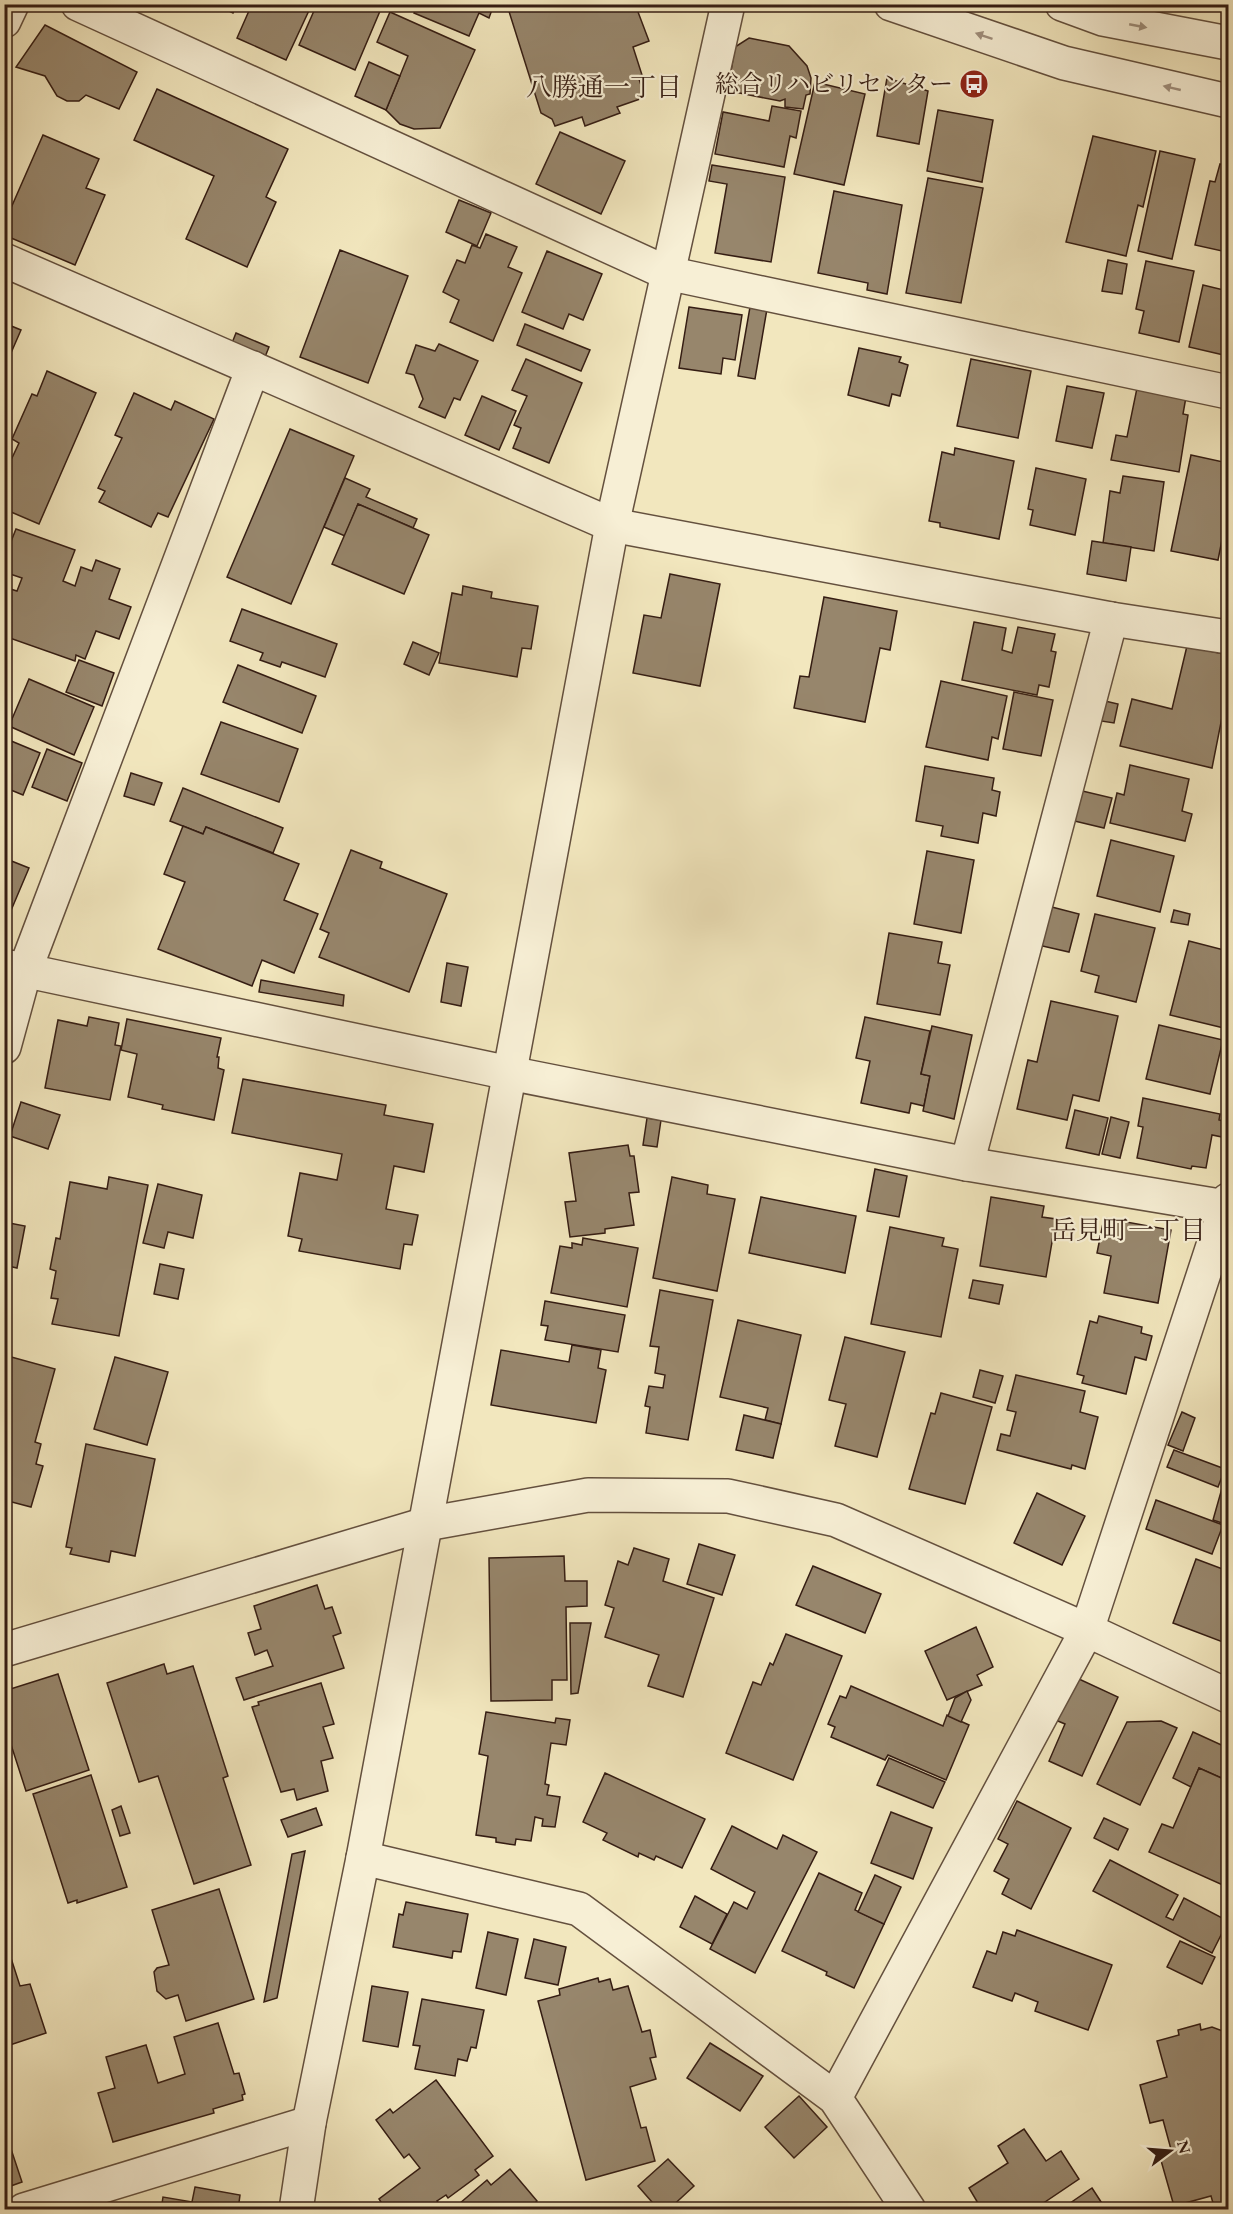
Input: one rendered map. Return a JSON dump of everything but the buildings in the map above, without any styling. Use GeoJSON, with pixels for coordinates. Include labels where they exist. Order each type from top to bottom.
{"type":"FeatureCollection","features":[{"type":"Feature","properties":{"kind":"street"},"geometry":{"type":"LineString","coordinates":[[4,21],[12,4]]}},
{"type":"Feature","properties":{"kind":"street"},"geometry":{"type":"LineString","coordinates":[[78,4],[667,273],[1228,392]]}},
{"type":"Feature","properties":{"kind":"street"},"geometry":{"type":"LineString","coordinates":[[296,2210],[309,2123],[363,1858],[612,525],[728,4]]}},
{"type":"Feature","properties":{"kind":"street"},"geometry":{"type":"LineString","coordinates":[[891,4],[1064,63],[1228,101]]}},
{"type":"Feature","properties":{"kind":"street"},"geometry":{"type":"LineString","coordinates":[[1062,4],[1102,19],[1228,43]]}},
{"type":"Feature","properties":{"kind":"street"},"geometry":{"type":"LineString","coordinates":[[4,260],[612,525],[1112,619],[1228,637]]}},
{"type":"Feature","properties":{"kind":"street"},"geometry":{"type":"LineString","coordinates":[[4,1047],[15,968],[253,368]]}},
{"type":"Feature","properties":{"kind":"street"},"geometry":{"type":"LineString","coordinates":[[967,1164],[1112,619]]}},
{"type":"Feature","properties":{"kind":"street"},"geometry":{"type":"LineString","coordinates":[[15,968],[508,1073],[967,1164],[1227,1204],[1088,1630],[835,2098]]}},
{"type":"Feature","properties":{"kind":"street"},"geometry":{"type":"LineString","coordinates":[[4,1650],[426,1524],[588,1495],[728,1496],[836,1520],[1088,1630],[1228,1696]]}},
{"type":"Feature","properties":{"kind":"street"},"geometry":{"type":"LineString","coordinates":[[363,1858],[579,1909],[835,2098],[909,2210]]}},
{"type":"Feature","properties":{"kind":"street"},"geometry":{"type":"LineString","coordinates":[[24,2210],[309,2123]]}},
{"type":"Feature","properties":{"kind":"place","name":"総合リハビリセンター"},"geometry":{"type":"Point","coordinates":[974,84]}},
{"type":"Feature","properties":{"kind":"district","name":"八勝通一丁目"},"geometry":{"type":"Point","coordinates":[604,87]}},
{"type":"Feature","properties":{"kind":"district","name":"岳見町一丁目"},"geometry":{"type":"Point","coordinates":[1128,1230]}}]}
